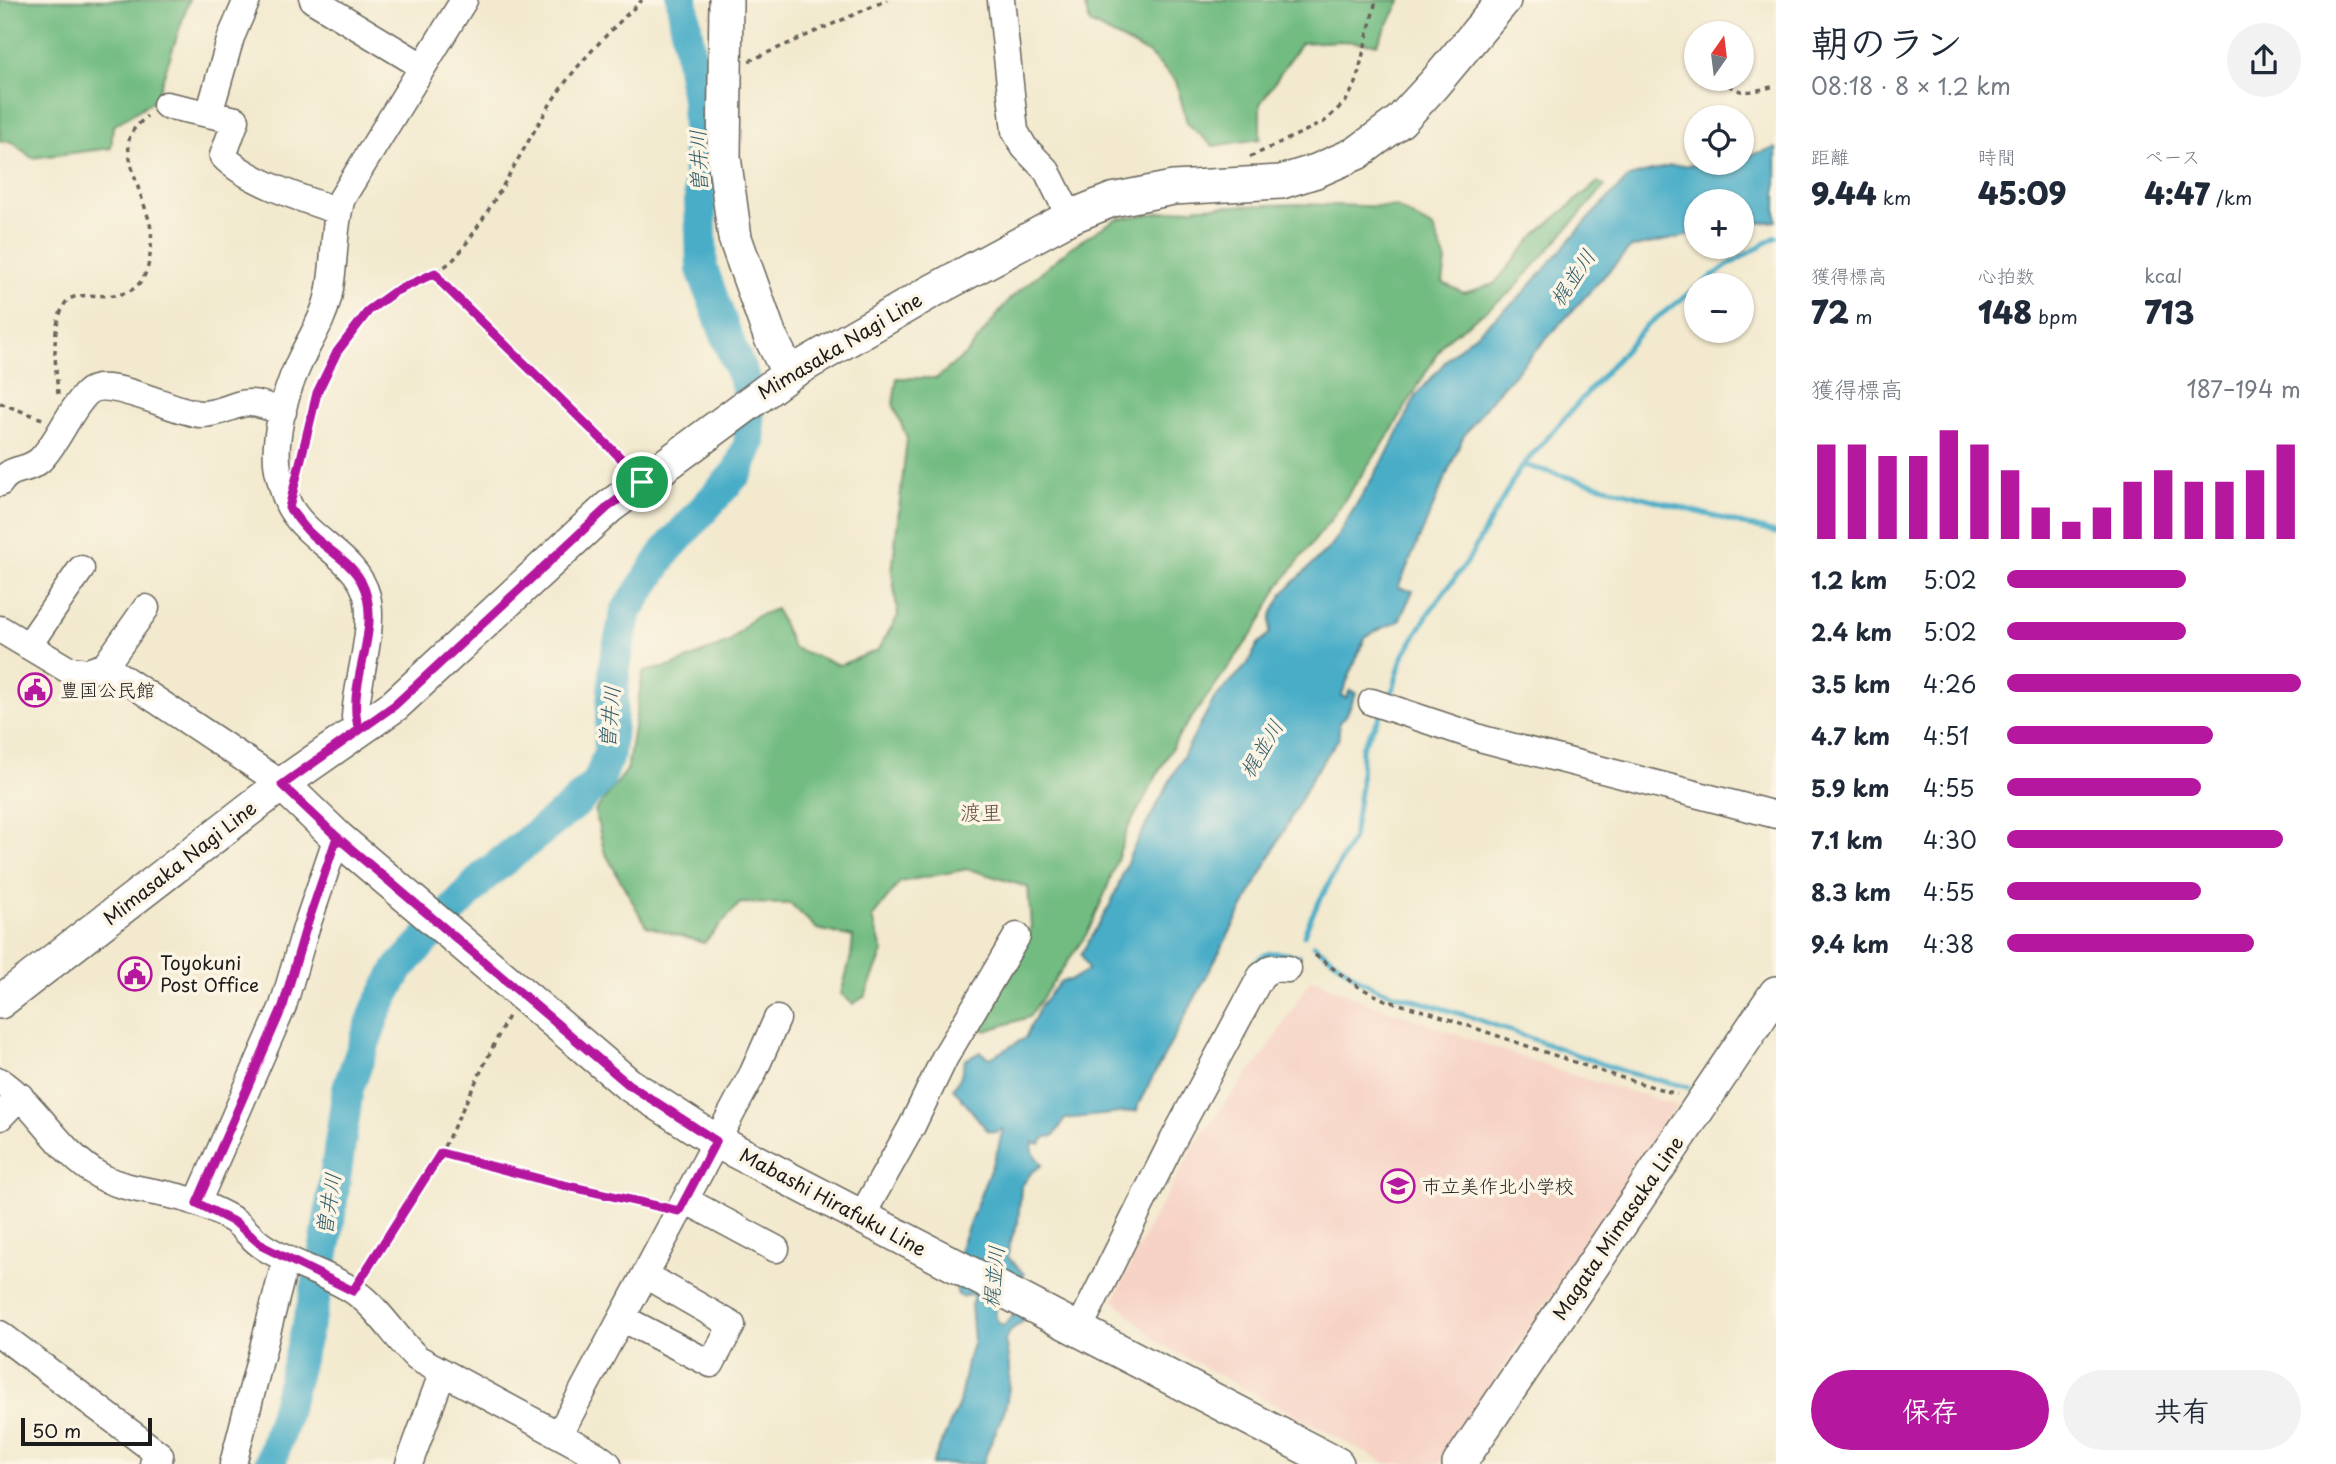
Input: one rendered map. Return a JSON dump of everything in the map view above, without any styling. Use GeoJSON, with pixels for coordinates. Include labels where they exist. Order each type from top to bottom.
{"type":"FeatureCollection","features":[{"type":"Feature","properties":{"kind":"main road"},"geometry":{"type":"LineString","coordinates":[[726,0],[724,157],[735,238],[770,336],[777,382]]}},
{"type":"Feature","properties":{"kind":"main road","name":"Mimasaka Nagi Line"},"geometry":{"type":"LineString","coordinates":[[0,1002],[282,785],[395,705],[608,507],[777,382],[927,294],[1070,218],[1112,200],[1173,188],[1281,181],[1316,171],[1357,153],[1400,121],[1504,0]]}},
{"type":"Feature","properties":{"kind":"main road","name":"Mabashi Hirafuku Line"},"geometry":{"type":"LineString","coordinates":[[282,785],[337,837],[628,1084],[716,1141],[1337,1464]]}},
{"type":"Feature","properties":{"kind":"main road","name":"Magata Mimasaka Line"},"geometry":{"type":"LineString","coordinates":[[1459,1464],[1776,993]]}},
{"type":"Feature","properties":{"kind":"street"},"geometry":{"type":"LineString","coordinates":[[209,114],[231,37],[247,0]]}},
{"type":"Feature","properties":{"kind":"street"},"geometry":{"type":"LineString","coordinates":[[313,0],[422,66]]}},
{"type":"Feature","properties":{"kind":"street"},"geometry":{"type":"LineString","coordinates":[[359,730],[355,717],[369,622],[367,597],[360,580],[348,565],[309,532],[289,508],[278,470],[277,439],[296,367],[321,322],[328,296],[338,211],[342,198],[464,0]]}},
{"type":"Feature","properties":{"kind":"street"},"geometry":{"type":"LineString","coordinates":[[1001,0],[1015,131],[1024,147],[1047,171],[1070,218]]}},
{"type":"Feature","properties":{"kind":"street"},"geometry":{"type":"LineString","coordinates":[[166,106],[236,120],[223,156],[232,166],[297,198],[338,211]]}},
{"type":"Feature","properties":{"kind":"street"},"geometry":{"type":"LineString","coordinates":[[0,483],[6,474],[13,470],[29,468],[41,459],[89,391],[105,386],[196,414],[217,414],[242,403],[252,403],[283,412]]}},
{"type":"Feature","properties":{"kind":"street"},"geometry":{"type":"LineString","coordinates":[[28,646],[82,569]]}},
{"type":"Feature","properties":{"kind":"street"},"geometry":{"type":"LineString","coordinates":[[0,629],[67,669],[87,672],[105,666],[146,608]]}},
{"type":"Feature","properties":{"kind":"street"},"geometry":{"type":"LineString","coordinates":[[105,666],[282,785]]}},
{"type":"Feature","properties":{"kind":"street"},"geometry":{"type":"LineString","coordinates":[[1372,702],[1483,739],[1776,815]]}},
{"type":"Feature","properties":{"kind":"street"},"geometry":{"type":"LineString","coordinates":[[197,1203],[283,1006],[337,837]]}},
{"type":"Feature","properties":{"kind":"street"},"geometry":{"type":"LineString","coordinates":[[864,1218],[950,1047],[1017,936]]}},
{"type":"Feature","properties":{"kind":"street"},"geometry":{"type":"LineString","coordinates":[[1076,1329],[1171,1143],[1261,976],[1272,968],[1288,969]]}},
{"type":"Feature","properties":{"kind":"street"},"geometry":{"type":"LineString","coordinates":[[559,1436],[753,1073],[777,1018]]}},
{"type":"Feature","properties":{"kind":"street"},"geometry":{"type":"LineString","coordinates":[[0,1116],[10,1089],[33,1109],[58,1142],[83,1165],[103,1178],[175,1195],[236,1223],[264,1247],[345,1287],[386,1321],[403,1345],[417,1358],[608,1464]]}},
{"type":"Feature","properties":{"kind":"street"},"geometry":{"type":"LineString","coordinates":[[682,1205],[776,1249]]}},
{"type":"Feature","properties":{"kind":"street"},"geometry":{"type":"LineString","coordinates":[[233,1464],[291,1261]]}},
{"type":"Feature","properties":{"kind":"street"},"geometry":{"type":"LineString","coordinates":[[622,1318],[711,1364],[732,1325],[645,1275]]}},
{"type":"Feature","properties":{"kind":"street"},"geometry":{"type":"LineString","coordinates":[[0,1334],[162,1461]]}},
{"type":"Feature","properties":{"kind":"street"},"geometry":{"type":"LineString","coordinates":[[409,1464],[442,1374]]}},
{"type":"Feature","properties":{"kind":"path"},"geometry":{"type":"LineString","coordinates":[[289,508],[317,393],[337,352],[369,310],[394,292],[449,265],[458,256],[490,210],[552,102],[579,64],[642,0]]}},
{"type":"Feature","properties":{"kind":"path"},"geometry":{"type":"LineString","coordinates":[[725,71],[887,0]]}},
{"type":"Feature","properties":{"kind":"path"},"geometry":{"type":"LineString","coordinates":[[1246,159],[1324,122],[1346,101],[1356,83],[1376,0]]}},
{"type":"Feature","properties":{"kind":"path"},"geometry":{"type":"LineString","coordinates":[[1754,90],[1776,86]]}},
{"type":"Feature","properties":{"kind":"path"},"geometry":{"type":"LineString","coordinates":[[63,427],[59,418],[55,349],[65,303],[74,297],[122,295],[136,286],[147,270],[151,226],[132,170],[129,139],[133,129],[158,107],[166,106]]}},
{"type":"Feature","properties":{"kind":"path"},"geometry":{"type":"LineString","coordinates":[[435,273],[642,482]]}},
{"type":"Feature","properties":{"kind":"path"},"geometry":{"type":"LineString","coordinates":[[0,403],[63,427]]}},
{"type":"Feature","properties":{"kind":"path"},"geometry":{"type":"LineString","coordinates":[[1315,955],[1357,986],[1385,1000],[1702,1102]]}},
{"type":"Feature","properties":{"kind":"path"},"geometry":{"type":"LineString","coordinates":[[345,1287],[441,1153],[520,993]]}},
{"type":"Feature","properties":{"kind":"path"},"geometry":{"type":"LineString","coordinates":[[441,1153],[559,1184],[682,1205]]}},
{"type":"Feature","properties":{"kind":"shaded area","name":"市立美作北小学校"},"geometry":{"type":"Polygon","coordinates":[[[1310,980],[1578,1077],[1678,1105],[1439,1464],[1387,1464],[1159,1343],[1114,1300],[1148,1228],[1196,1144],[1267,1051],[1310,980]]]}},
{"type":"Feature","properties":{"kind":"green space"},"geometry":{"type":"Polygon","coordinates":[[[0,0],[189,0],[156,99],[113,126],[111,148],[32,158],[12,142],[0,141],[0,0]]]}},
{"type":"Feature","properties":{"kind":"green space"},"geometry":{"type":"Polygon","coordinates":[[[1083,0],[1401,0],[1377,44],[1341,41],[1301,43],[1260,104],[1260,139],[1213,146],[1187,123],[1176,81],[1148,53],[1090,23],[1083,0]]]}},
{"type":"Feature","properties":{"kind":"green space"},"geometry":{"type":"Polygon","coordinates":[[[1598,182],[1605,186],[1512,291],[1444,342],[1389,435],[1330,521],[1278,587],[1258,626],[1178,737],[1128,828],[1088,932],[1029,1017],[986,1031],[974,1024],[1017,956],[1031,927],[1028,887],[968,869],[900,882],[872,918],[883,952],[865,996],[853,1004],[841,994],[853,937],[817,929],[791,904],[740,903],[704,943],[646,926],[604,851],[595,811],[627,770],[643,672],[672,666],[729,642],[754,617],[776,609],[793,648],[840,665],[878,650],[898,616],[892,572],[907,438],[893,404],[897,378],[937,378],[967,353],[1010,299],[1071,247],[1116,219],[1199,207],[1297,204],[1396,207],[1433,228],[1446,261],[1443,283],[1464,293],[1494,284],[1536,234],[1598,182]]]}},
{"type":"Feature","properties":{"kind":"water","name":"梶並川"},"geometry":{"type":"Polygon","coordinates":[[[1776,148],[1776,221],[1754,224],[1754,189],[1684,189],[1684,237],[1630,248],[1493,397],[1463,437],[1398,588],[1413,591],[1399,621],[1365,638],[1341,696],[1346,698],[1350,690],[1356,693],[1346,716],[1339,722],[1339,738],[1313,776],[1137,1111],[1065,1119],[1054,1136],[1046,1137],[1040,1144],[1033,1142],[1032,1151],[1042,1165],[1032,1172],[1021,1187],[1018,1223],[1009,1244],[1008,1257],[1024,1274],[1021,1284],[997,1301],[995,1315],[999,1324],[1004,1325],[1017,1312],[1029,1317],[1011,1330],[1005,1340],[1009,1381],[1004,1412],[983,1464],[932,1464],[959,1404],[974,1341],[971,1305],[974,1295],[958,1295],[954,1280],[961,1245],[998,1149],[1003,1129],[988,1131],[953,1088],[960,1078],[965,1060],[981,1052],[990,1058],[1025,1038],[1041,1005],[1061,981],[1071,980],[1088,970],[1081,954],[1111,903],[1132,851],[1214,699],[1247,665],[1258,644],[1270,633],[1271,616],[1283,593],[1332,545],[1391,447],[1416,396],[1451,355],[1521,296],[1629,177],[1670,166],[1684,165],[1684,175],[1754,175],[1754,154],[1776,148]]]}},
{"type":"Feature","properties":{"kind":"waterway","name":"曽井川"},"geometry":{"type":"LineString","coordinates":[[270,1464],[314,1301],[326,1242],[348,1088],[377,1008],[399,968],[485,875],[575,804],[599,780],[609,753],[615,661],[626,612],[666,551],[738,471],[750,442],[747,386],[702,269],[697,99],[682,0]]}},
{"type":"Feature","properties":{"kind":"waterway"},"geometry":{"type":"LineString","coordinates":[[1717,273],[1776,237]]}},
{"type":"Feature","properties":{"kind":"waterway"},"geometry":{"type":"LineString","coordinates":[[1390,701],[1402,658],[1430,611],[1467,562],[1519,470],[1646,326],[1684,297]]}},
{"type":"Feature","properties":{"kind":"waterway"},"geometry":{"type":"LineString","coordinates":[[1523,465],[1776,533]]}},
{"type":"Feature","properties":{"kind":"waterway"},"geometry":{"type":"LineString","coordinates":[[1304,935],[1353,838],[1361,785],[1362,747],[1382,713]]}},
{"type":"Feature","properties":{"kind":"waterway"},"geometry":{"type":"LineString","coordinates":[[1314,945],[1362,981],[1378,989],[1471,1017],[1625,1072],[1688,1087]]}},
{"type":"Feature","properties":{"kind":"waterway"},"geometry":{"type":"LineString","coordinates":[[1249,972],[1259,958],[1270,953],[1299,956]]}},
{"type":"Feature","properties":{"kind":"place","name":"豊国公民館"},"geometry":{"type":"Point","coordinates":[35,690]}},
{"type":"Feature","properties":{"kind":"place","name":"Toyokuni Post Office"},"geometry":{"type":"Point","coordinates":[135,974]}},
{"type":"Feature","properties":{"kind":"place","name":"市立美作北小学校"},"geometry":{"type":"Point","coordinates":[1398,1186]}},
{"type":"Feature","properties":{"kind":"district","name":"渡里"},"geometry":{"type":"Point","coordinates":[981,813]}},
{"type":"Feature","properties":{"kind":"route"},"geometry":{"type":"LineString","coordinates":[[642,482],[435,273],[394,292],[369,310],[337,352],[317,393],[289,508],[309,532],[348,565],[360,580],[367,597],[369,622],[356,696],[355,717],[359,730],[282,785],[337,837],[628,1084],[716,1141],[679,1211],[559,1184],[441,1153],[353,1291],[264,1247],[236,1223],[197,1203],[283,1006],[337,837],[282,785],[395,705],[608,507],[642,482]]}}]}
